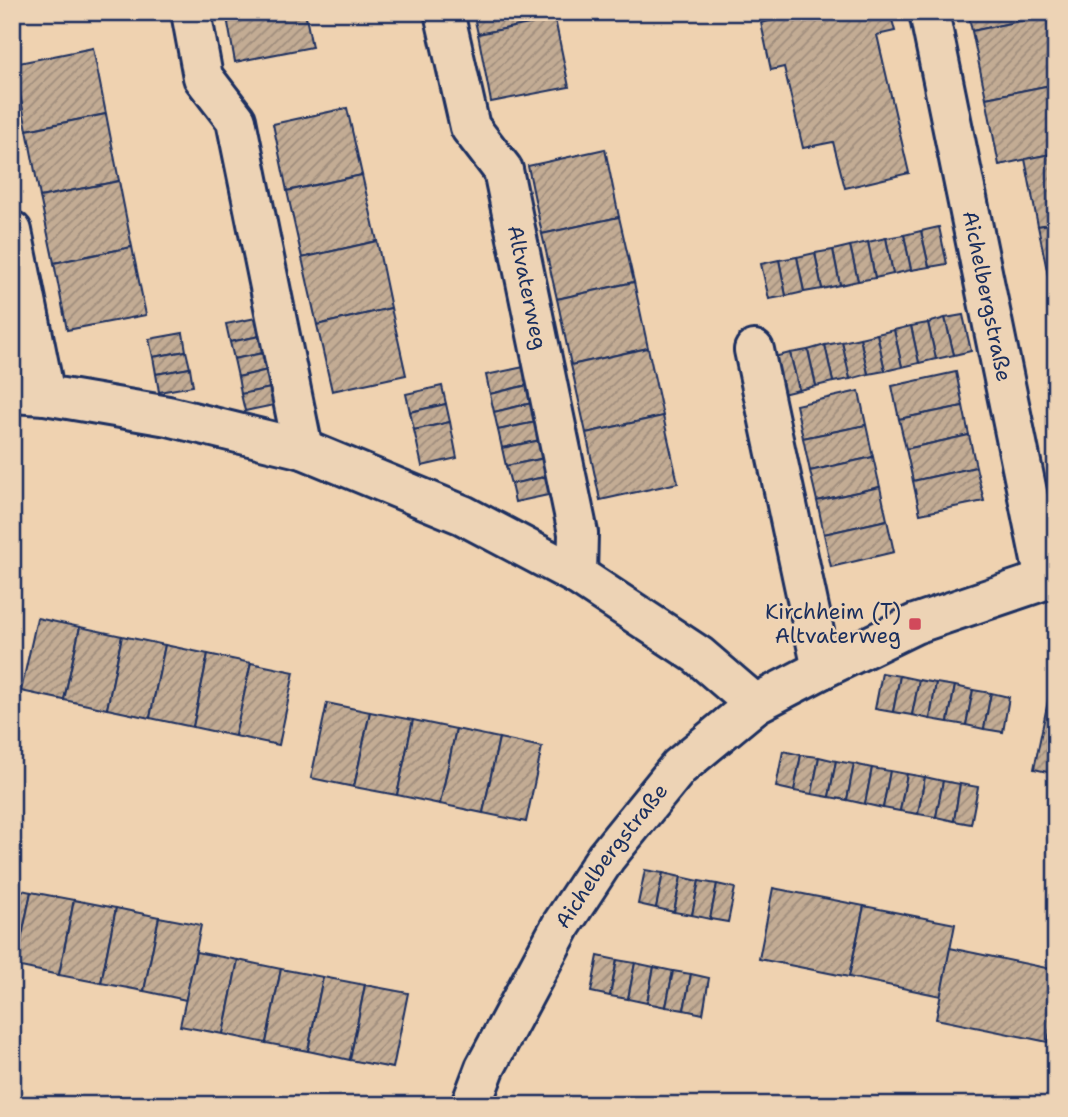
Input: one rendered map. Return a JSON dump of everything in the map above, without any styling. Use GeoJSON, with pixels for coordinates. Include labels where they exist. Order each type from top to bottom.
{"type":"FeatureCollection","features":[{"type":"Feature","properties":{"kind":"street"},"geometry":{"type":"LineString","coordinates":[[191,12],[203,77],[236,120],[303,449]]}},
{"type":"Feature","properties":{"kind":"street","name":"Altvaterweg"},"geometry":{"type":"LineString","coordinates":[[444,12],[470,127],[503,170],[578,533],[576,575]]}},
{"type":"Feature","properties":{"kind":"street","name":"Aichelbergstraße"},"geometry":{"type":"LineString","coordinates":[[471,1105],[485,1068],[562,924],[606,858],[679,767],[755,705],[821,669],[915,624],[1050,580],[929,12]]}},
{"type":"Feature","properties":{"kind":"street"},"geometry":{"type":"LineString","coordinates":[[12,231],[29,394],[168,416],[303,449],[463,515],[576,575],[698,655],[755,705]]}},
{"type":"Feature","properties":{"kind":"street"},"geometry":{"type":"LineString","coordinates":[[754,350],[821,669]]}},
{"type":"Feature","properties":{"kind":"building"},"geometry":{"type":"Polygon","coordinates":[[[226,12],[305,12],[312,47],[235,62],[226,12]]]}},
{"type":"Feature","properties":{"kind":"building"},"geometry":{"type":"Polygon","coordinates":[[[473,12],[554,12],[555,19],[478,34],[473,12]]]}},
{"type":"Feature","properties":{"kind":"building"},"geometry":{"type":"Polygon","coordinates":[[[804,12],[890,12],[895,31],[877,35],[909,173],[845,188],[833,142],[803,148],[784,67],[771,70],[761,23],[804,12]]]}},
{"type":"Feature","properties":{"kind":"building"},"geometry":{"type":"Polygon","coordinates":[[[968,12],[1048,12],[1049,15],[972,31],[968,12]]]}},
{"type":"Feature","properties":{"kind":"building"},"geometry":{"type":"Polygon","coordinates":[[[1049,15],[1056,50],[1056,84],[986,98],[972,31],[1049,15]]]}},
{"type":"Feature","properties":{"kind":"building"},"geometry":{"type":"Polygon","coordinates":[[[555,19],[569,87],[491,102],[478,34],[555,19]]]}},
{"type":"Feature","properties":{"kind":"building"},"geometry":{"type":"Polygon","coordinates":[[[93,48],[106,114],[27,130],[14,64],[93,48]]]}},
{"type":"Feature","properties":{"kind":"building"},"geometry":{"type":"Polygon","coordinates":[[[1056,84],[1056,153],[999,165],[986,98],[1056,84]]]}},
{"type":"Feature","properties":{"kind":"building"},"geometry":{"type":"Polygon","coordinates":[[[347,108],[362,175],[287,191],[273,124],[347,108]]]}},
{"type":"Feature","properties":{"kind":"building"},"geometry":{"type":"Polygon","coordinates":[[[106,114],[119,181],[40,197],[27,130],[106,114]]]}},
{"type":"Feature","properties":{"kind":"building"},"geometry":{"type":"Polygon","coordinates":[[[605,149],[619,217],[542,234],[528,166],[605,149]]]}},
{"type":"Feature","properties":{"kind":"building"},"geometry":{"type":"Polygon","coordinates":[[[1056,153],[1056,223],[1038,226],[1025,159],[1056,153]]]}},
{"type":"Feature","properties":{"kind":"building"},"geometry":{"type":"Polygon","coordinates":[[[362,175],[377,241],[302,258],[287,191],[362,175]]]}},
{"type":"Feature","properties":{"kind":"building"},"geometry":{"type":"Polygon","coordinates":[[[119,181],[132,247],[54,263],[40,197],[119,181]]]}},
{"type":"Feature","properties":{"kind":"building"},"geometry":{"type":"Polygon","coordinates":[[[619,217],[634,282],[557,299],[542,234],[619,217]]]}},
{"type":"Feature","properties":{"kind":"building"},"geometry":{"type":"Polygon","coordinates":[[[1056,223],[1056,289],[1051,290],[1038,226],[1056,223]]]}},
{"type":"Feature","properties":{"kind":"building"},"geometry":{"type":"Polygon","coordinates":[[[939,227],[947,264],[929,267],[921,231],[939,227]]]}},
{"type":"Feature","properties":{"kind":"building"},"geometry":{"type":"Polygon","coordinates":[[[921,231],[929,267],[911,270],[904,235],[921,231]]]}},
{"type":"Feature","properties":{"kind":"building"},"geometry":{"type":"Polygon","coordinates":[[[904,235],[911,270],[893,274],[886,238],[904,235]]]}},
{"type":"Feature","properties":{"kind":"building"},"geometry":{"type":"Polygon","coordinates":[[[886,238],[893,274],[875,278],[868,242],[886,238]]]}},
{"type":"Feature","properties":{"kind":"building"},"geometry":{"type":"Polygon","coordinates":[[[377,241],[391,308],[317,325],[302,258],[377,241]]]}},
{"type":"Feature","properties":{"kind":"building"},"geometry":{"type":"Polygon","coordinates":[[[868,242],[875,278],[858,281],[850,246],[868,242]]]}},
{"type":"Feature","properties":{"kind":"building"},"geometry":{"type":"Polygon","coordinates":[[[850,246],[858,281],[840,285],[833,250],[850,246]]]}},
{"type":"Feature","properties":{"kind":"building"},"geometry":{"type":"Polygon","coordinates":[[[132,247],[146,315],[67,330],[54,263],[132,247]]]}},
{"type":"Feature","properties":{"kind":"building"},"geometry":{"type":"Polygon","coordinates":[[[833,250],[840,285],[822,289],[815,253],[833,250]]]}},
{"type":"Feature","properties":{"kind":"building"},"geometry":{"type":"Polygon","coordinates":[[[815,253],[822,289],[804,292],[797,257],[815,253]]]}},
{"type":"Feature","properties":{"kind":"building"},"geometry":{"type":"Polygon","coordinates":[[[797,257],[804,292],[786,296],[779,260],[797,257]]]}},
{"type":"Feature","properties":{"kind":"building"},"geometry":{"type":"Polygon","coordinates":[[[779,260],[786,296],[769,299],[761,264],[779,260]]]}},
{"type":"Feature","properties":{"kind":"building"},"geometry":{"type":"Polygon","coordinates":[[[634,282],[648,348],[571,365],[557,299],[634,282]]]}},
{"type":"Feature","properties":{"kind":"building"},"geometry":{"type":"Polygon","coordinates":[[[1056,289],[1056,312],[1051,290],[1056,289]]]}},
{"type":"Feature","properties":{"kind":"building"},"geometry":{"type":"Polygon","coordinates":[[[391,308],[406,375],[332,391],[317,325],[391,308]]]}},
{"type":"Feature","properties":{"kind":"building"},"geometry":{"type":"Polygon","coordinates":[[[963,315],[971,351],[954,355],[945,318],[963,315]]]}},
{"type":"Feature","properties":{"kind":"building"},"geometry":{"type":"Polygon","coordinates":[[[261,317],[265,335],[230,342],[226,324],[261,317]]]}},
{"type":"Feature","properties":{"kind":"building"},"geometry":{"type":"Polygon","coordinates":[[[945,318],[954,355],[936,359],[928,323],[945,318]]]}},
{"type":"Feature","properties":{"kind":"building"},"geometry":{"type":"Polygon","coordinates":[[[928,323],[936,359],[919,363],[911,326],[928,323]]]}},
{"type":"Feature","properties":{"kind":"building"},"geometry":{"type":"Polygon","coordinates":[[[911,326],[919,363],[902,367],[894,330],[911,326]]]}},
{"type":"Feature","properties":{"kind":"building"},"geometry":{"type":"Polygon","coordinates":[[[894,330],[902,367],[885,371],[877,334],[894,330]]]}},
{"type":"Feature","properties":{"kind":"building"},"geometry":{"type":"Polygon","coordinates":[[[183,333],[186,351],[153,357],[149,339],[183,333]]]}},
{"type":"Feature","properties":{"kind":"building"},"geometry":{"type":"Polygon","coordinates":[[[877,334],[885,371],[868,374],[860,338],[877,334]]]}},
{"type":"Feature","properties":{"kind":"building"},"geometry":{"type":"Polygon","coordinates":[[[265,335],[268,352],[234,359],[230,342],[265,335]]]}},
{"type":"Feature","properties":{"kind":"building"},"geometry":{"type":"Polygon","coordinates":[[[860,338],[868,374],[850,379],[842,342],[860,338]]]}},
{"type":"Feature","properties":{"kind":"building"},"geometry":{"type":"Polygon","coordinates":[[[842,342],[850,379],[833,382],[825,345],[842,342]]]}},
{"type":"Feature","properties":{"kind":"building"},"geometry":{"type":"Polygon","coordinates":[[[825,345],[833,382],[816,386],[808,350],[825,345]]]}},
{"type":"Feature","properties":{"kind":"building"},"geometry":{"type":"Polygon","coordinates":[[[648,348],[663,416],[586,433],[571,365],[648,348]]]}},
{"type":"Feature","properties":{"kind":"building"},"geometry":{"type":"Polygon","coordinates":[[[808,350],[816,386],[799,390],[790,353],[808,350]]]}},
{"type":"Feature","properties":{"kind":"building"},"geometry":{"type":"Polygon","coordinates":[[[186,351],[190,368],[156,374],[153,357],[186,351]]]}},
{"type":"Feature","properties":{"kind":"building"},"geometry":{"type":"Polygon","coordinates":[[[268,352],[272,369],[238,377],[234,359],[268,352]]]}},
{"type":"Feature","properties":{"kind":"building"},"geometry":{"type":"Polygon","coordinates":[[[790,353],[799,390],[782,394],[774,357],[790,353]]]}},
{"type":"Feature","properties":{"kind":"building"},"geometry":{"type":"Polygon","coordinates":[[[524,367],[528,385],[490,394],[486,375],[524,367]]]}},
{"type":"Feature","properties":{"kind":"building"},"geometry":{"type":"Polygon","coordinates":[[[190,368],[193,386],[159,392],[156,374],[190,368]]]}},
{"type":"Feature","properties":{"kind":"building"},"geometry":{"type":"Polygon","coordinates":[[[272,369],[276,387],[241,394],[238,377],[272,369]]]}},
{"type":"Feature","properties":{"kind":"building"},"geometry":{"type":"Polygon","coordinates":[[[956,372],[963,406],[899,419],[892,386],[956,372]]]}},
{"type":"Feature","properties":{"kind":"building"},"geometry":{"type":"Polygon","coordinates":[[[528,385],[532,403],[494,412],[490,394],[528,385]]]}},
{"type":"Feature","properties":{"kind":"building"},"geometry":{"type":"Polygon","coordinates":[[[442,386],[446,404],[410,412],[406,394],[442,386]]]}},
{"type":"Feature","properties":{"kind":"building"},"geometry":{"type":"Polygon","coordinates":[[[276,387],[279,404],[245,411],[241,394],[276,387]]]}},
{"type":"Feature","properties":{"kind":"building"},"geometry":{"type":"Polygon","coordinates":[[[859,391],[866,425],[803,438],[796,405],[859,391]]]}},
{"type":"Feature","properties":{"kind":"building"},"geometry":{"type":"Polygon","coordinates":[[[532,403],[536,422],[498,430],[494,412],[532,403]]]}},
{"type":"Feature","properties":{"kind":"building"},"geometry":{"type":"Polygon","coordinates":[[[446,404],[450,422],[414,430],[410,412],[446,404]]]}},
{"type":"Feature","properties":{"kind":"building"},"geometry":{"type":"Polygon","coordinates":[[[963,406],[969,435],[906,449],[899,419],[963,406]]]}},
{"type":"Feature","properties":{"kind":"building"},"geometry":{"type":"Polygon","coordinates":[[[663,416],[678,483],[600,500],[586,433],[663,416]]]}},
{"type":"Feature","properties":{"kind":"building"},"geometry":{"type":"Polygon","coordinates":[[[450,422],[457,458],[422,466],[414,430],[450,422]]]}},
{"type":"Feature","properties":{"kind":"building"},"geometry":{"type":"Polygon","coordinates":[[[536,422],[541,440],[502,448],[498,430],[536,422]]]}},
{"type":"Feature","properties":{"kind":"building"},"geometry":{"type":"Polygon","coordinates":[[[866,425],[873,457],[810,471],[803,438],[866,425]]]}},
{"type":"Feature","properties":{"kind":"building"},"geometry":{"type":"Polygon","coordinates":[[[969,435],[976,467],[913,481],[906,449],[969,435]]]}},
{"type":"Feature","properties":{"kind":"building"},"geometry":{"type":"Polygon","coordinates":[[[541,440],[545,458],[506,466],[502,448],[541,440]]]}},
{"type":"Feature","properties":{"kind":"building"},"geometry":{"type":"Polygon","coordinates":[[[873,457],[880,487],[817,501],[810,471],[873,457]]]}},
{"type":"Feature","properties":{"kind":"building"},"geometry":{"type":"Polygon","coordinates":[[[545,458],[549,476],[511,484],[506,466],[545,458]]]}},
{"type":"Feature","properties":{"kind":"building"},"geometry":{"type":"Polygon","coordinates":[[[976,467],[984,501],[920,514],[913,481],[976,467]]]}},
{"type":"Feature","properties":{"kind":"building"},"geometry":{"type":"Polygon","coordinates":[[[549,476],[553,494],[515,502],[511,484],[549,476]]]}},
{"type":"Feature","properties":{"kind":"building"},"geometry":{"type":"Polygon","coordinates":[[[880,487],[887,520],[824,534],[817,501],[880,487]]]}},
{"type":"Feature","properties":{"kind":"building"},"geometry":{"type":"Polygon","coordinates":[[[887,520],[894,552],[831,567],[824,534],[887,520]]]}},
{"type":"Feature","properties":{"kind":"building"},"geometry":{"type":"Polygon","coordinates":[[[37,618],[80,627],[64,700],[21,691],[37,618]]]}},
{"type":"Feature","properties":{"kind":"building"},"geometry":{"type":"Polygon","coordinates":[[[80,627],[122,636],[107,709],[64,700],[80,627]]]}},
{"type":"Feature","properties":{"kind":"building"},"geometry":{"type":"Polygon","coordinates":[[[122,636],[165,645],[150,718],[107,709],[122,636]]]}},
{"type":"Feature","properties":{"kind":"building"},"geometry":{"type":"Polygon","coordinates":[[[165,645],[208,654],[193,727],[150,718],[165,645]]]}},
{"type":"Feature","properties":{"kind":"building"},"geometry":{"type":"Polygon","coordinates":[[[208,654],[251,663],[235,736],[193,727],[208,654]]]}},
{"type":"Feature","properties":{"kind":"building"},"geometry":{"type":"Polygon","coordinates":[[[251,663],[294,672],[279,745],[235,736],[251,663]]]}},
{"type":"Feature","properties":{"kind":"building"},"geometry":{"type":"Polygon","coordinates":[[[882,673],[900,676],[893,712],[875,709],[882,673]]]}},
{"type":"Feature","properties":{"kind":"building"},"geometry":{"type":"Polygon","coordinates":[[[900,676],[919,680],[912,715],[893,712],[900,676]]]}},
{"type":"Feature","properties":{"kind":"building"},"geometry":{"type":"Polygon","coordinates":[[[919,680],[936,683],[930,719],[912,715],[919,680]]]}},
{"type":"Feature","properties":{"kind":"building"},"geometry":{"type":"Polygon","coordinates":[[[936,683],[955,686],[948,722],[930,719],[936,683]]]}},
{"type":"Feature","properties":{"kind":"building"},"geometry":{"type":"Polygon","coordinates":[[[955,686],[973,690],[966,725],[948,722],[955,686]]]}},
{"type":"Feature","properties":{"kind":"building"},"geometry":{"type":"Polygon","coordinates":[[[973,690],[991,693],[984,729],[966,725],[973,690]]]}},
{"type":"Feature","properties":{"kind":"building"},"geometry":{"type":"Polygon","coordinates":[[[991,693],[1009,697],[1003,732],[984,729],[991,693]]]}},
{"type":"Feature","properties":{"kind":"building"},"geometry":{"type":"Polygon","coordinates":[[[1049,696],[1056,697],[1056,774],[1034,769],[1049,696]]]}},
{"type":"Feature","properties":{"kind":"building"},"geometry":{"type":"Polygon","coordinates":[[[327,703],[370,712],[354,787],[311,778],[327,703]]]}},
{"type":"Feature","properties":{"kind":"building"},"geometry":{"type":"Polygon","coordinates":[[[370,712],[413,720],[397,795],[354,787],[370,712]]]}},
{"type":"Feature","properties":{"kind":"building"},"geometry":{"type":"Polygon","coordinates":[[[413,720],[456,729],[440,804],[397,795],[413,720]]]}},
{"type":"Feature","properties":{"kind":"building"},"geometry":{"type":"Polygon","coordinates":[[[456,729],[499,738],[483,813],[440,804],[456,729]]]}},
{"type":"Feature","properties":{"kind":"building"},"geometry":{"type":"Polygon","coordinates":[[[499,738],[542,747],[526,822],[483,813],[499,738]]]}},
{"type":"Feature","properties":{"kind":"building"},"geometry":{"type":"Polygon","coordinates":[[[783,751],[801,755],[794,791],[776,787],[783,751]]]}},
{"type":"Feature","properties":{"kind":"building"},"geometry":{"type":"Polygon","coordinates":[[[801,755],[819,757],[812,794],[794,791],[801,755]]]}},
{"type":"Feature","properties":{"kind":"building"},"geometry":{"type":"Polygon","coordinates":[[[819,757],[836,761],[829,797],[812,794],[819,757]]]}},
{"type":"Feature","properties":{"kind":"building"},"geometry":{"type":"Polygon","coordinates":[[[836,761],[854,764],[847,800],[829,797],[836,761]]]}},
{"type":"Feature","properties":{"kind":"building"},"geometry":{"type":"Polygon","coordinates":[[[854,764],[872,768],[865,804],[847,800],[854,764]]]}},
{"type":"Feature","properties":{"kind":"building"},"geometry":{"type":"Polygon","coordinates":[[[872,768],[890,771],[883,808],[865,804],[872,768]]]}},
{"type":"Feature","properties":{"kind":"building"},"geometry":{"type":"Polygon","coordinates":[[[890,771],[907,774],[900,811],[883,808],[890,771]]]}},
{"type":"Feature","properties":{"kind":"building"},"geometry":{"type":"Polygon","coordinates":[[[907,774],[925,777],[918,814],[900,811],[907,774]]]}},
{"type":"Feature","properties":{"kind":"building"},"geometry":{"type":"Polygon","coordinates":[[[925,777],[943,781],[936,817],[918,814],[925,777]]]}},
{"type":"Feature","properties":{"kind":"building"},"geometry":{"type":"Polygon","coordinates":[[[943,781],[960,784],[954,821],[936,817],[943,781]]]}},
{"type":"Feature","properties":{"kind":"building"},"geometry":{"type":"Polygon","coordinates":[[[960,784],[978,787],[971,824],[954,821],[960,784]]]}},
{"type":"Feature","properties":{"kind":"building"},"geometry":{"type":"Polygon","coordinates":[[[645,870],[663,873],[656,908],[638,904],[645,870]]]}},
{"type":"Feature","properties":{"kind":"building"},"geometry":{"type":"Polygon","coordinates":[[[663,873],[681,877],[674,912],[656,908],[663,873]]]}},
{"type":"Feature","properties":{"kind":"building"},"geometry":{"type":"Polygon","coordinates":[[[681,877],[699,881],[692,915],[674,912],[681,877]]]}},
{"type":"Feature","properties":{"kind":"building"},"geometry":{"type":"Polygon","coordinates":[[[699,881],[717,884],[710,919],[692,915],[699,881]]]}},
{"type":"Feature","properties":{"kind":"building"},"geometry":{"type":"Polygon","coordinates":[[[717,884],[735,888],[728,922],[710,919],[717,884]]]}},
{"type":"Feature","properties":{"kind":"building"},"geometry":{"type":"Polygon","coordinates":[[[12,888],[31,892],[16,966],[12,966],[12,888]]]}},
{"type":"Feature","properties":{"kind":"building"},"geometry":{"type":"Polygon","coordinates":[[[773,888],[864,906],[849,977],[759,959],[773,888]]]}},
{"type":"Feature","properties":{"kind":"building"},"geometry":{"type":"Polygon","coordinates":[[[31,892],[74,900],[59,975],[16,966],[31,892]]]}},
{"type":"Feature","properties":{"kind":"building"},"geometry":{"type":"Polygon","coordinates":[[[74,900],[116,908],[101,983],[59,975],[74,900]]]}},
{"type":"Feature","properties":{"kind":"building"},"geometry":{"type":"Polygon","coordinates":[[[864,906],[955,924],[941,996],[849,977],[864,906]]]}},
{"type":"Feature","properties":{"kind":"building"},"geometry":{"type":"Polygon","coordinates":[[[116,908],[159,917],[144,991],[101,983],[116,908]]]}},
{"type":"Feature","properties":{"kind":"building"},"geometry":{"type":"Polygon","coordinates":[[[159,917],[201,925],[186,1000],[144,991],[159,917]]]}},
{"type":"Feature","properties":{"kind":"building"},"geometry":{"type":"Polygon","coordinates":[[[950,948],[1056,970],[1056,1003],[1048,1042],[936,1019],[950,948]]]}},
{"type":"Feature","properties":{"kind":"building"},"geometry":{"type":"Polygon","coordinates":[[[196,952],[238,960],[223,1034],[180,1026],[196,952]]]}},
{"type":"Feature","properties":{"kind":"building"},"geometry":{"type":"Polygon","coordinates":[[[598,956],[617,960],[610,996],[591,992],[598,956]]]}},
{"type":"Feature","properties":{"kind":"building"},"geometry":{"type":"Polygon","coordinates":[[[238,960],[281,969],[266,1043],[223,1034],[238,960]]]}},
{"type":"Feature","properties":{"kind":"building"},"geometry":{"type":"Polygon","coordinates":[[[617,960],[635,963],[628,999],[610,996],[617,960]]]}},
{"type":"Feature","properties":{"kind":"building"},"geometry":{"type":"Polygon","coordinates":[[[635,963],[654,967],[647,1003],[628,999],[635,963]]]}},
{"type":"Feature","properties":{"kind":"building"},"geometry":{"type":"Polygon","coordinates":[[[654,967],[673,971],[666,1007],[647,1003],[654,967]]]}},
{"type":"Feature","properties":{"kind":"building"},"geometry":{"type":"Polygon","coordinates":[[[281,969],[323,977],[308,1051],[266,1043],[281,969]]]}},
{"type":"Feature","properties":{"kind":"building"},"geometry":{"type":"Polygon","coordinates":[[[673,971],[691,974],[684,1010],[666,1007],[673,971]]]}},
{"type":"Feature","properties":{"kind":"building"},"geometry":{"type":"Polygon","coordinates":[[[691,974],[709,978],[703,1014],[684,1010],[691,974]]]}},
{"type":"Feature","properties":{"kind":"building"},"geometry":{"type":"Polygon","coordinates":[[[323,977],[365,985],[350,1060],[308,1051],[323,977]]]}},
{"type":"Feature","properties":{"kind":"building"},"geometry":{"type":"Polygon","coordinates":[[[365,985],[408,993],[393,1068],[350,1060],[365,985]]]}},
{"type":"Feature","properties":{"kind":"building"},"geometry":{"type":"Polygon","coordinates":[[[1056,1003],[1056,1044],[1048,1042],[1056,1003]]]}},
{"type":"Feature","properties":{"kind":"place","name":"Kirchheim (T) Altvaterweg"},"geometry":{"type":"Point","coordinates":[915,624]}}]}
